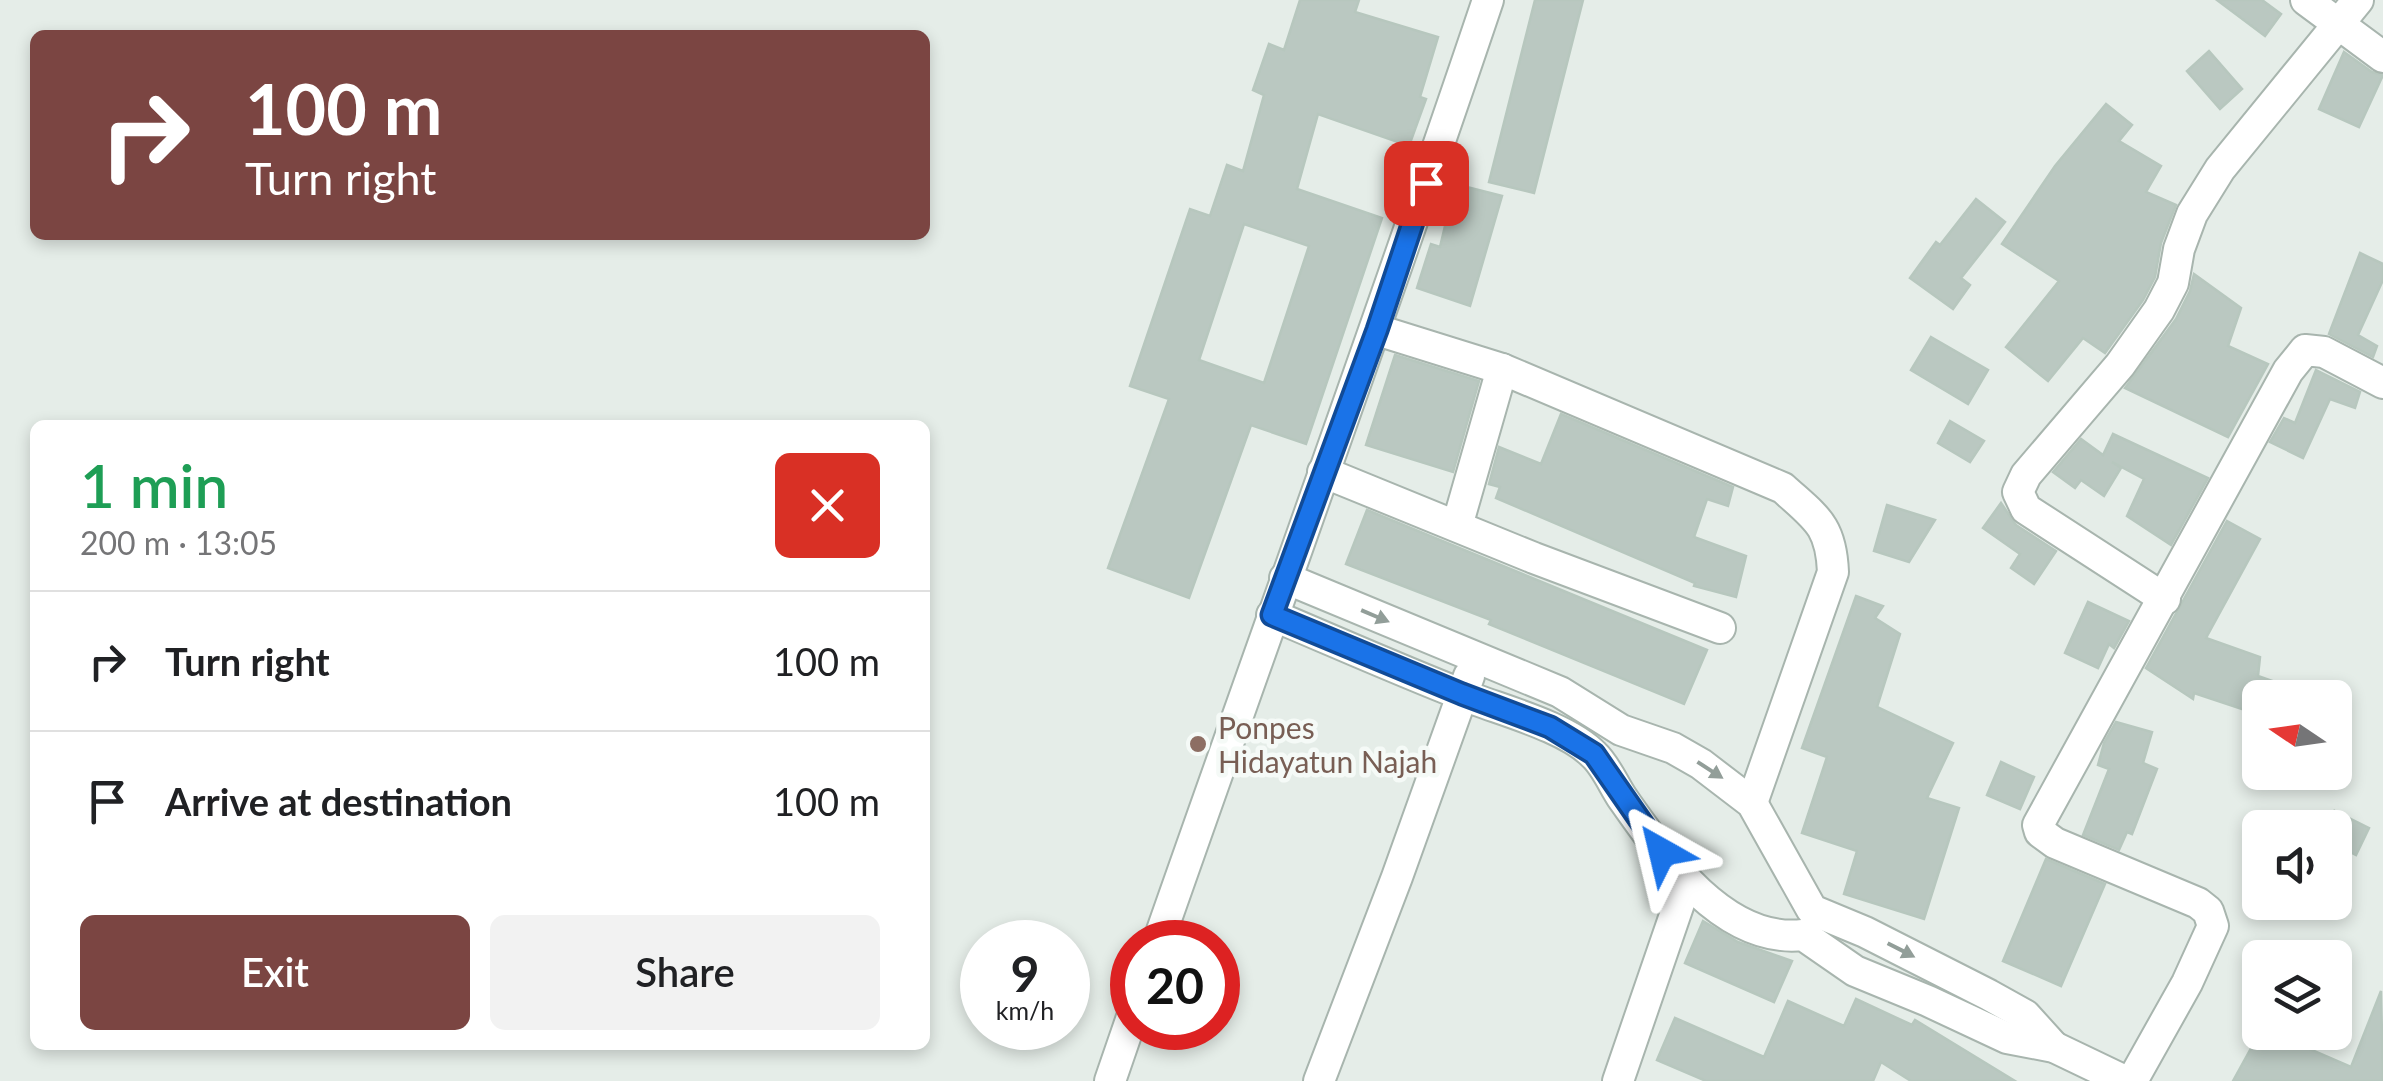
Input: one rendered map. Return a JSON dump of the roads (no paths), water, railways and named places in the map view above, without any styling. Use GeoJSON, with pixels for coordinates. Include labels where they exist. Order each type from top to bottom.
{"type":"FeatureCollection","features":[{"type":"Feature","properties":{"kind":"street"},"geometry":{"type":"LineString","coordinates":[[1166,920],[1377,330],[1488,0]]}},
{"type":"Feature","properties":{"kind":"street"},"geometry":{"type":"LineString","coordinates":[[2306,0],[2383,56]]}},
{"type":"Feature","properties":{"kind":"street"},"geometry":{"type":"LineString","coordinates":[[2165,599],[2026,508],[2018,492],[2026,475],[2160,310],[2173,283],[2192,214],[2220,170],[2358,0]]}},
{"type":"Feature","properties":{"kind":"street"},"geometry":{"type":"LineString","coordinates":[[1377,330],[1502,369],[1783,488],[1818,520],[1832,542],[1834,572],[1752,803]]}},
{"type":"Feature","properties":{"kind":"street"},"geometry":{"type":"LineString","coordinates":[[1272,615],[1550,727],[1594,754],[1686,883],[1732,917],[1784,937],[1808,922],[1865,932],[2025,1015],[2054,1047],[2129,1081],[2214,926],[2208,911],[2198,903],[2055,844],[2040,832],[2038,825],[2288,371],[2305,350],[2324,352],[2383,383]]}},
{"type":"Feature","properties":{"kind":"street"},"geometry":{"type":"LineString","coordinates":[[1456,526],[1502,369]]}},
{"type":"Feature","properties":{"kind":"street"},"geometry":{"type":"LineString","coordinates":[[1323,472],[1720,628]]}},
{"type":"Feature","properties":{"kind":"street"},"geometry":{"type":"LineString","coordinates":[[1286,578],[1560,692],[1622,730],[1673,748],[1725,780],[1752,803],[1808,922]]}},
{"type":"Feature","properties":{"kind":"street"},"geometry":{"type":"LineString","coordinates":[[1319,1081],[1398,876],[1475,658]]}},
{"type":"Feature","properties":{"kind":"street"},"geometry":{"type":"LineString","coordinates":[[1594,754],[1622,730]]}},
{"type":"Feature","properties":{"kind":"street"},"geometry":{"type":"LineString","coordinates":[[1618,1081],[1686,883]]}},
{"type":"Feature","properties":{"kind":"street"},"geometry":{"type":"LineString","coordinates":[[1110,1081],[1121,1050]]}},
{"type":"Feature","properties":{"kind":"place","name":"Ponpes Hidayatun Najah"},"geometry":{"type":"Point","coordinates":[1198,744]}}]}
